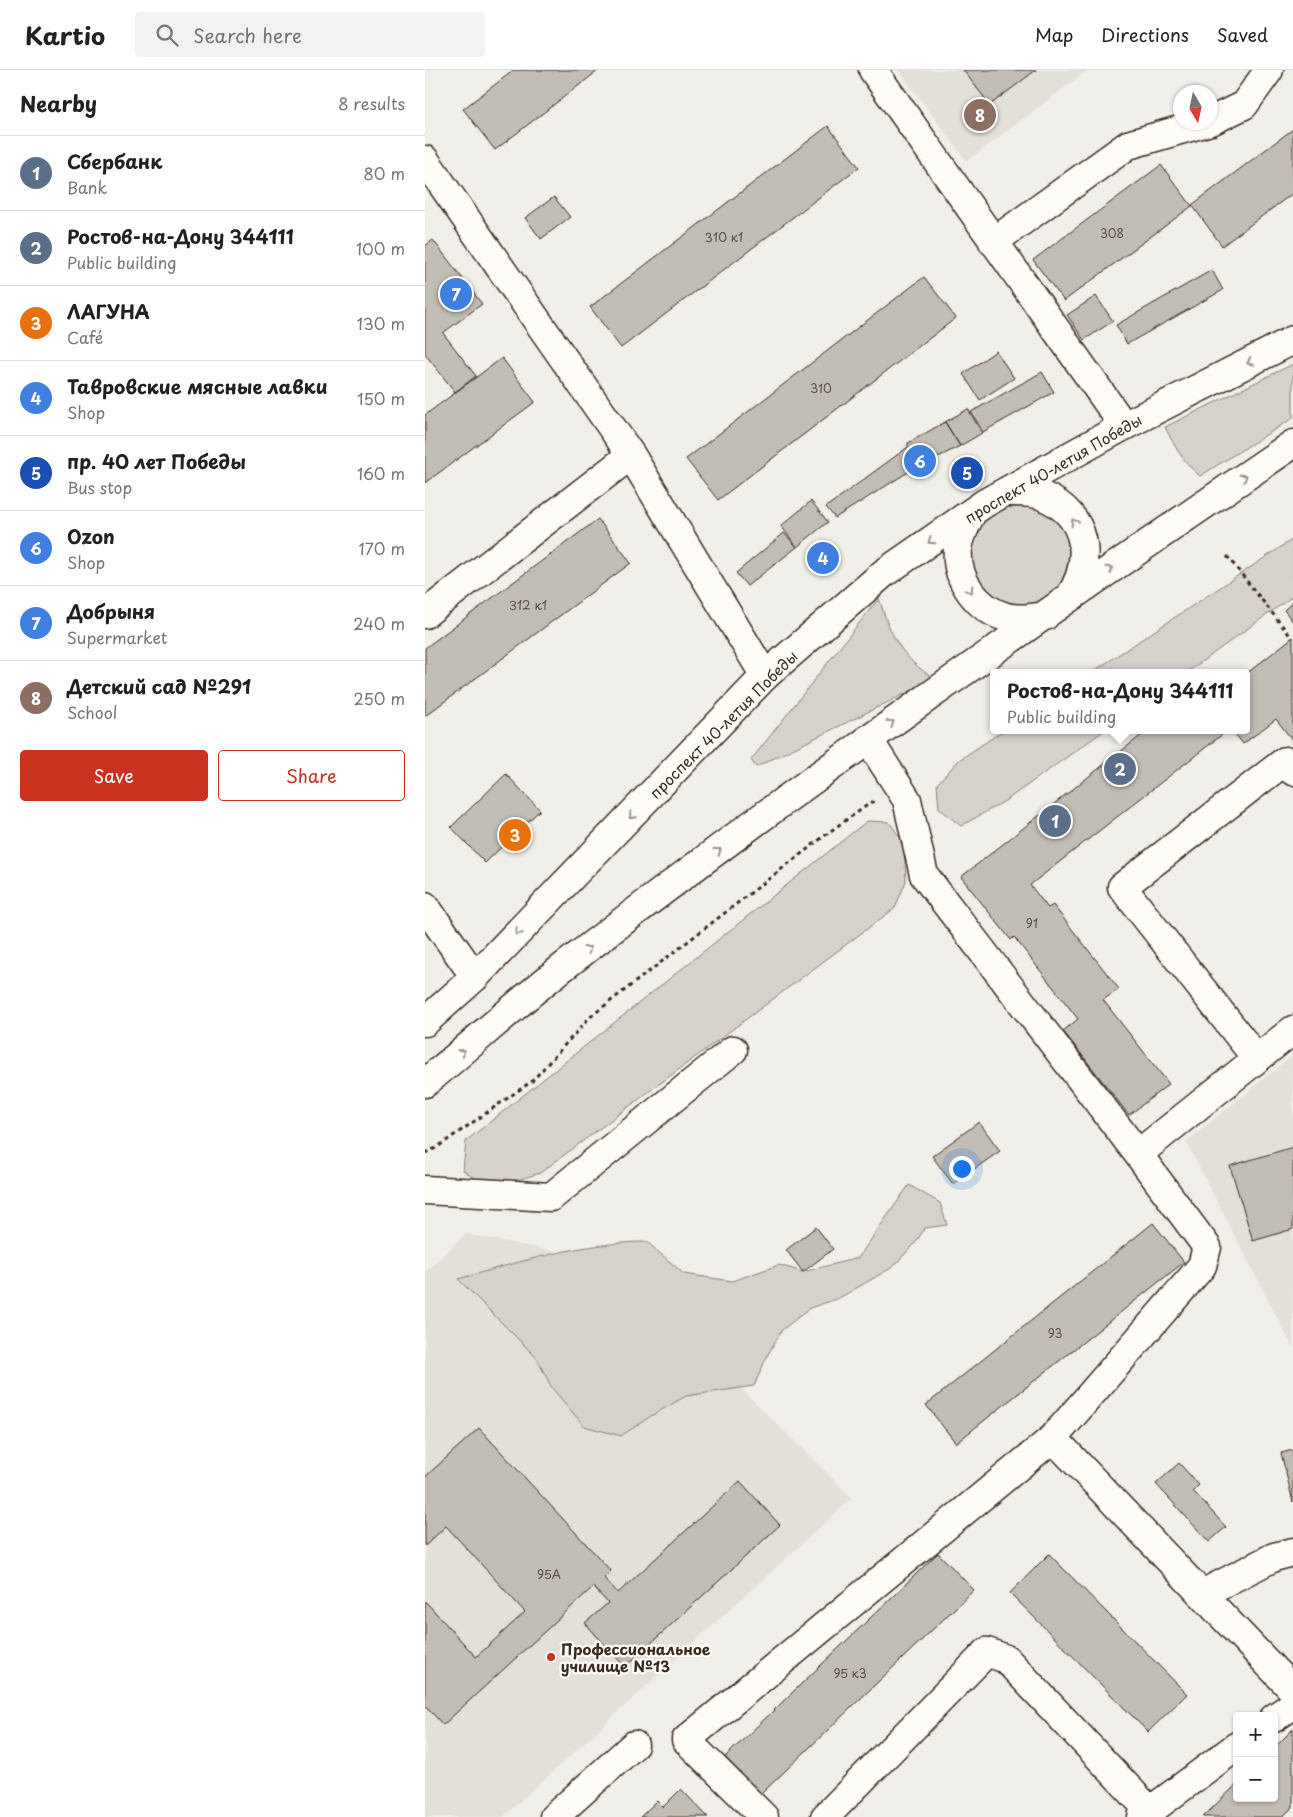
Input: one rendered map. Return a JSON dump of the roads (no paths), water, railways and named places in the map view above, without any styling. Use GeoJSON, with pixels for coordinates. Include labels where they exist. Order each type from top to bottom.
{"type":"FeatureCollection","features":[{"type":"Feature","properties":{"kind":"main road"},"geometry":{"type":"LineString","coordinates":[[873,70],[1124,426]]}},
{"type":"Feature","properties":{"kind":"main road"},"geometry":{"type":"LineString","coordinates":[[1218,118],[1244,105],[1269,70]]}},
{"type":"Feature","properties":{"kind":"main road"},"geometry":{"type":"LineString","coordinates":[[993,242],[1128,145],[1180,130]]}},
{"type":"Feature","properties":{"kind":"main road"},"geometry":{"type":"LineString","coordinates":[[425,160],[631,456],[765,676]]}},
{"type":"Feature","properties":{"kind":"main road","name":"проспект 40-летия Победы"},"geometry":{"type":"LineString","coordinates":[[425,1022],[475,977],[765,676],[885,573],[972,512],[1005,492],[1124,426],[1293,340]]}},
{"type":"Feature","properties":{"kind":"main road"},"geometry":{"type":"LineString","coordinates":[[425,1083],[561,969],[868,739],[1111,568],[1293,444]]}},
{"type":"Feature","properties":{"kind":"main road"},"geometry":{"type":"LineString","coordinates":[[425,614],[631,456]]}},
{"type":"Feature","properties":{"kind":"main road"},"geometry":{"type":"LineString","coordinates":[[1005,492],[1042,495],[1063,507],[1076,523],[1085,550],[1083,570],[1069,599]]}},
{"type":"Feature","properties":{"kind":"main road"},"geometry":{"type":"LineString","coordinates":[[972,512],[958,548],[960,571],[969,592],[986,608],[1007,617],[1045,616]]}},
{"type":"Feature","properties":{"kind":"main road"},"geometry":{"type":"LineString","coordinates":[[764,1817],[686,1740],[1053,1438],[1202,1266],[1207,1247],[1139,1154],[924,874],[907,800],[868,739]]}},
{"type":"Feature","properties":{"kind":"main road"},"geometry":{"type":"LineString","coordinates":[[1257,1059],[1122,887],[1285,760],[1293,771]]}},
{"type":"Feature","properties":{"kind":"main road"},"geometry":{"type":"LineString","coordinates":[[425,906],[475,977]]}},
{"type":"Feature","properties":{"kind":"main road"},"geometry":{"type":"LineString","coordinates":[[1139,1154],[1293,1030]]}},
{"type":"Feature","properties":{"kind":"main road"},"geometry":{"type":"LineString","coordinates":[[425,1190],[551,1197],[733,1050]]}},
{"type":"Feature","properties":{"kind":"main road"},"geometry":{"type":"LineString","coordinates":[[1053,1438],[1293,1690]]}},
{"type":"Feature","properties":{"kind":"main road"},"geometry":{"type":"LineString","coordinates":[[1202,1594],[1274,1558],[1293,1552]]}},
{"type":"Feature","properties":{"kind":"main road"},"geometry":{"type":"LineString","coordinates":[[825,1817],[987,1652],[1006,1659],[1145,1814],[1233,1749]]}},
{"type":"Feature","properties":{"kind":"main road"},"geometry":{"type":"LineString","coordinates":[[1278,1715],[1293,1705]]}},
{"type":"Feature","properties":{"kind":"main road"},"geometry":{"type":"LineString","coordinates":[[554,1817],[634,1745]]}},
{"type":"Feature","properties":{"kind":"place","name":"Детский сад №291"},"geometry":{"type":"Point","coordinates":[980,115]}},
{"type":"Feature","properties":{"kind":"place","name":"Добрыня"},"geometry":{"type":"Point","coordinates":[456,294]}},
{"type":"Feature","properties":{"kind":"place","name":"Ozon"},"geometry":{"type":"Point","coordinates":[920,461]}},
{"type":"Feature","properties":{"kind":"place","name":"пр. 40 лет Победы"},"geometry":{"type":"Point","coordinates":[967,473]}},
{"type":"Feature","properties":{"kind":"place","name":"Тавровские мясные лавки"},"geometry":{"type":"Point","coordinates":[823,558]}},
{"type":"Feature","properties":{"kind":"place","name":"Ростов-на-Дону 344111"},"geometry":{"type":"Point","coordinates":[1120,769]}},
{"type":"Feature","properties":{"kind":"place","name":"Сбербанк"},"geometry":{"type":"Point","coordinates":[1055,821]}},
{"type":"Feature","properties":{"kind":"place","name":"ЛАГУНА"},"geometry":{"type":"Point","coordinates":[515,835]}},
{"type":"Feature","properties":{"kind":"place","name":"Профессиональное училище №13"},"geometry":{"type":"Point","coordinates":[551,1657]}}]}
